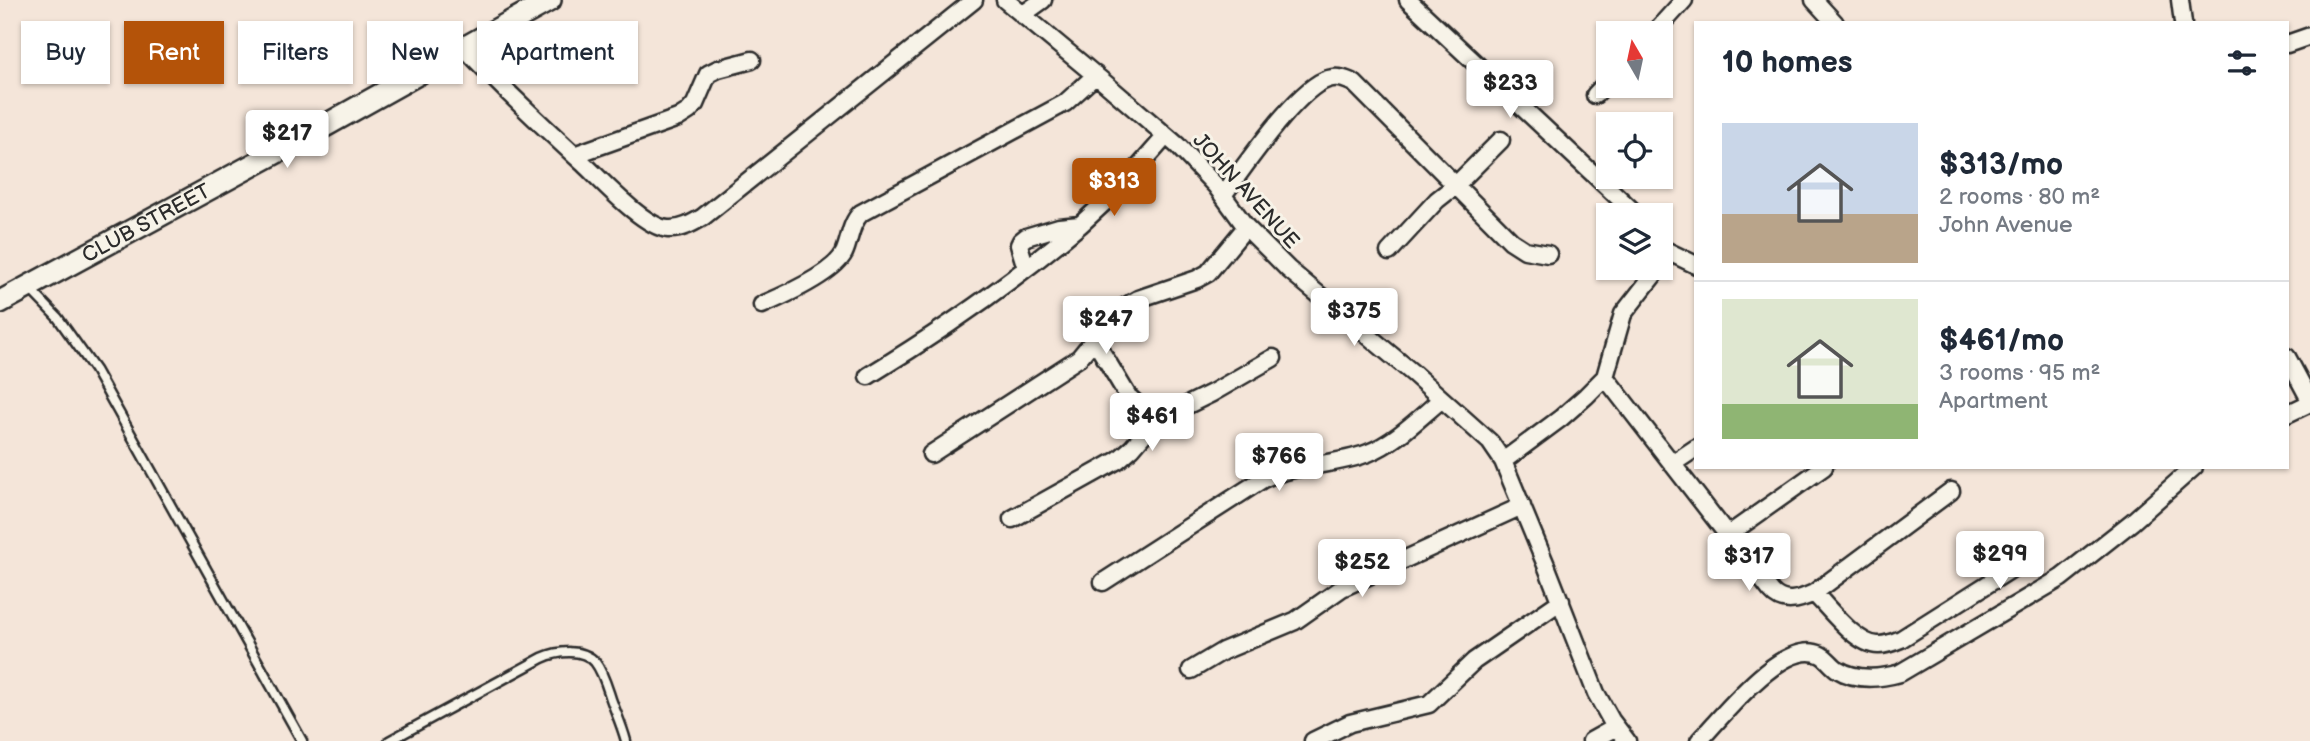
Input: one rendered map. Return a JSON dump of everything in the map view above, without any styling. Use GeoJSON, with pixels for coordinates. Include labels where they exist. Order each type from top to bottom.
{"type":"FeatureCollection","features":[{"type":"Feature","properties":{"kind":"main road","name":"CLUB STREET"},"geometry":{"type":"LineString","coordinates":[[0,302],[550,0]]}},
{"type":"Feature","properties":{"kind":"street"},"geometry":{"type":"LineString","coordinates":[[464,47],[507,93],[649,222],[668,229],[685,226],[704,217],[974,0]]}},
{"type":"Feature","properties":{"kind":"street","name":"JOHN AVENUE"},"geometry":{"type":"LineString","coordinates":[[1005,0],[1166,136],[1202,171],[1246,227],[1288,269],[1490,442],[1503,461],[1596,693],[1627,741]]}},
{"type":"Feature","properties":{"kind":"street"},"geometry":{"type":"LineString","coordinates":[[1022,15],[1043,0]]}},
{"type":"Feature","properties":{"kind":"street"},"geometry":{"type":"LineString","coordinates":[[1408,0],[1624,203]]}},
{"type":"Feature","properties":{"kind":"street"},"geometry":{"type":"LineString","coordinates":[[1665,21],[1684,0]]}},
{"type":"Feature","properties":{"kind":"street"},"geometry":{"type":"LineString","coordinates":[[1814,0],[1833,21]]}},
{"type":"Feature","properties":{"kind":"street"},"geometry":{"type":"LineString","coordinates":[[2180,0],[2183,21]]}},
{"type":"Feature","properties":{"kind":"street"},"geometry":{"type":"LineString","coordinates":[[2289,43],[2310,36]]}},
{"type":"Feature","properties":{"kind":"street"},"geometry":{"type":"LineString","coordinates":[[574,155],[678,118],[695,104],[708,75],[718,69],[752,60]]}},
{"type":"Feature","properties":{"kind":"street"},"geometry":{"type":"LineString","coordinates":[[762,305],[797,290],[842,257],[855,221],[862,214],[1057,108],[1070,100],[1096,75]]}},
{"type":"Feature","properties":{"kind":"street"},"geometry":{"type":"LineString","coordinates":[[1223,195],[1301,99],[1320,82],[1341,78],[1354,83],[1511,241],[1525,250],[1548,254]]}},
{"type":"Feature","properties":{"kind":"street"},"geometry":{"type":"LineString","coordinates":[[868,376],[924,342],[1080,225],[1121,187],[1166,136]]}},
{"type":"Feature","properties":{"kind":"street"},"geometry":{"type":"LineString","coordinates":[[1389,252],[1437,200],[1501,140]]}},
{"type":"Feature","properties":{"kind":"street"},"geometry":{"type":"LineString","coordinates":[[1026,268],[1020,241],[1059,228],[1080,225]]}},
{"type":"Feature","properties":{"kind":"street"},"geometry":{"type":"LineString","coordinates":[[931,454],[1079,358],[1114,316],[1126,306],[1208,273],[1246,227]]}},
{"type":"Feature","properties":{"kind":"street"},"geometry":{"type":"LineString","coordinates":[[1673,259],[1694,264]]}},
{"type":"Feature","properties":{"kind":"street"},"geometry":{"type":"LineString","coordinates":[[1503,461],[1569,411],[1605,377],[1623,314],[1645,280]]}},
{"type":"Feature","properties":{"kind":"street"},"geometry":{"type":"LineString","coordinates":[[1095,341],[1128,396],[1156,421]]}},
{"type":"Feature","properties":{"kind":"street"},"geometry":{"type":"LineString","coordinates":[[1012,519],[1118,460],[1156,421],[1273,358]]}},
{"type":"Feature","properties":{"kind":"street"},"geometry":{"type":"LineString","coordinates":[[2289,360],[2310,401],[2289,413]]}},
{"type":"Feature","properties":{"kind":"street"},"geometry":{"type":"LineString","coordinates":[[1605,377],[1776,597],[1789,600],[1814,593],[1951,491]]}},
{"type":"Feature","properties":{"kind":"street"},"geometry":{"type":"LineString","coordinates":[[1103,582],[1263,480],[1368,453],[1393,439],[1442,399]]}},
{"type":"Feature","properties":{"kind":"street"},"geometry":{"type":"LineString","coordinates":[[1672,464],[1694,449]]}},
{"type":"Feature","properties":{"kind":"street"},"geometry":{"type":"LineString","coordinates":[[1728,535],[1821,469]]}},
{"type":"Feature","properties":{"kind":"street"},"geometry":{"type":"LineString","coordinates":[[1699,741],[1765,672],[1782,659],[1797,653],[1821,655],[1838,670],[1856,676],[1878,678],[1900,673],[2061,578],[2132,522],[2192,469]]}},
{"type":"Feature","properties":{"kind":"street"},"geometry":{"type":"LineString","coordinates":[[1191,670],[1223,651],[1295,621],[1342,588],[1522,506]]}},
{"type":"Feature","properties":{"kind":"street"},"geometry":{"type":"LineString","coordinates":[[1814,593],[1857,636],[1880,645],[1900,639],[2013,568]]}},
{"type":"Feature","properties":{"kind":"street"},"geometry":{"type":"LineString","coordinates":[[1313,741],[1350,723],[1429,704],[1474,661],[1561,601]]}},
{"type":"Feature","properties":{"kind":"street"},"geometry":{"type":"LineString","coordinates":[[1591,741],[1616,727]]}},
{"type":"Feature","properties":{"kind":"lane"},"geometry":{"type":"LineString","coordinates":[[27,287],[58,318],[95,370],[302,741]]}},
{"type":"Feature","properties":{"kind":"lane"},"geometry":{"type":"LineString","coordinates":[[389,741],[542,658],[570,652],[580,653],[595,662],[626,741]]}}]}
